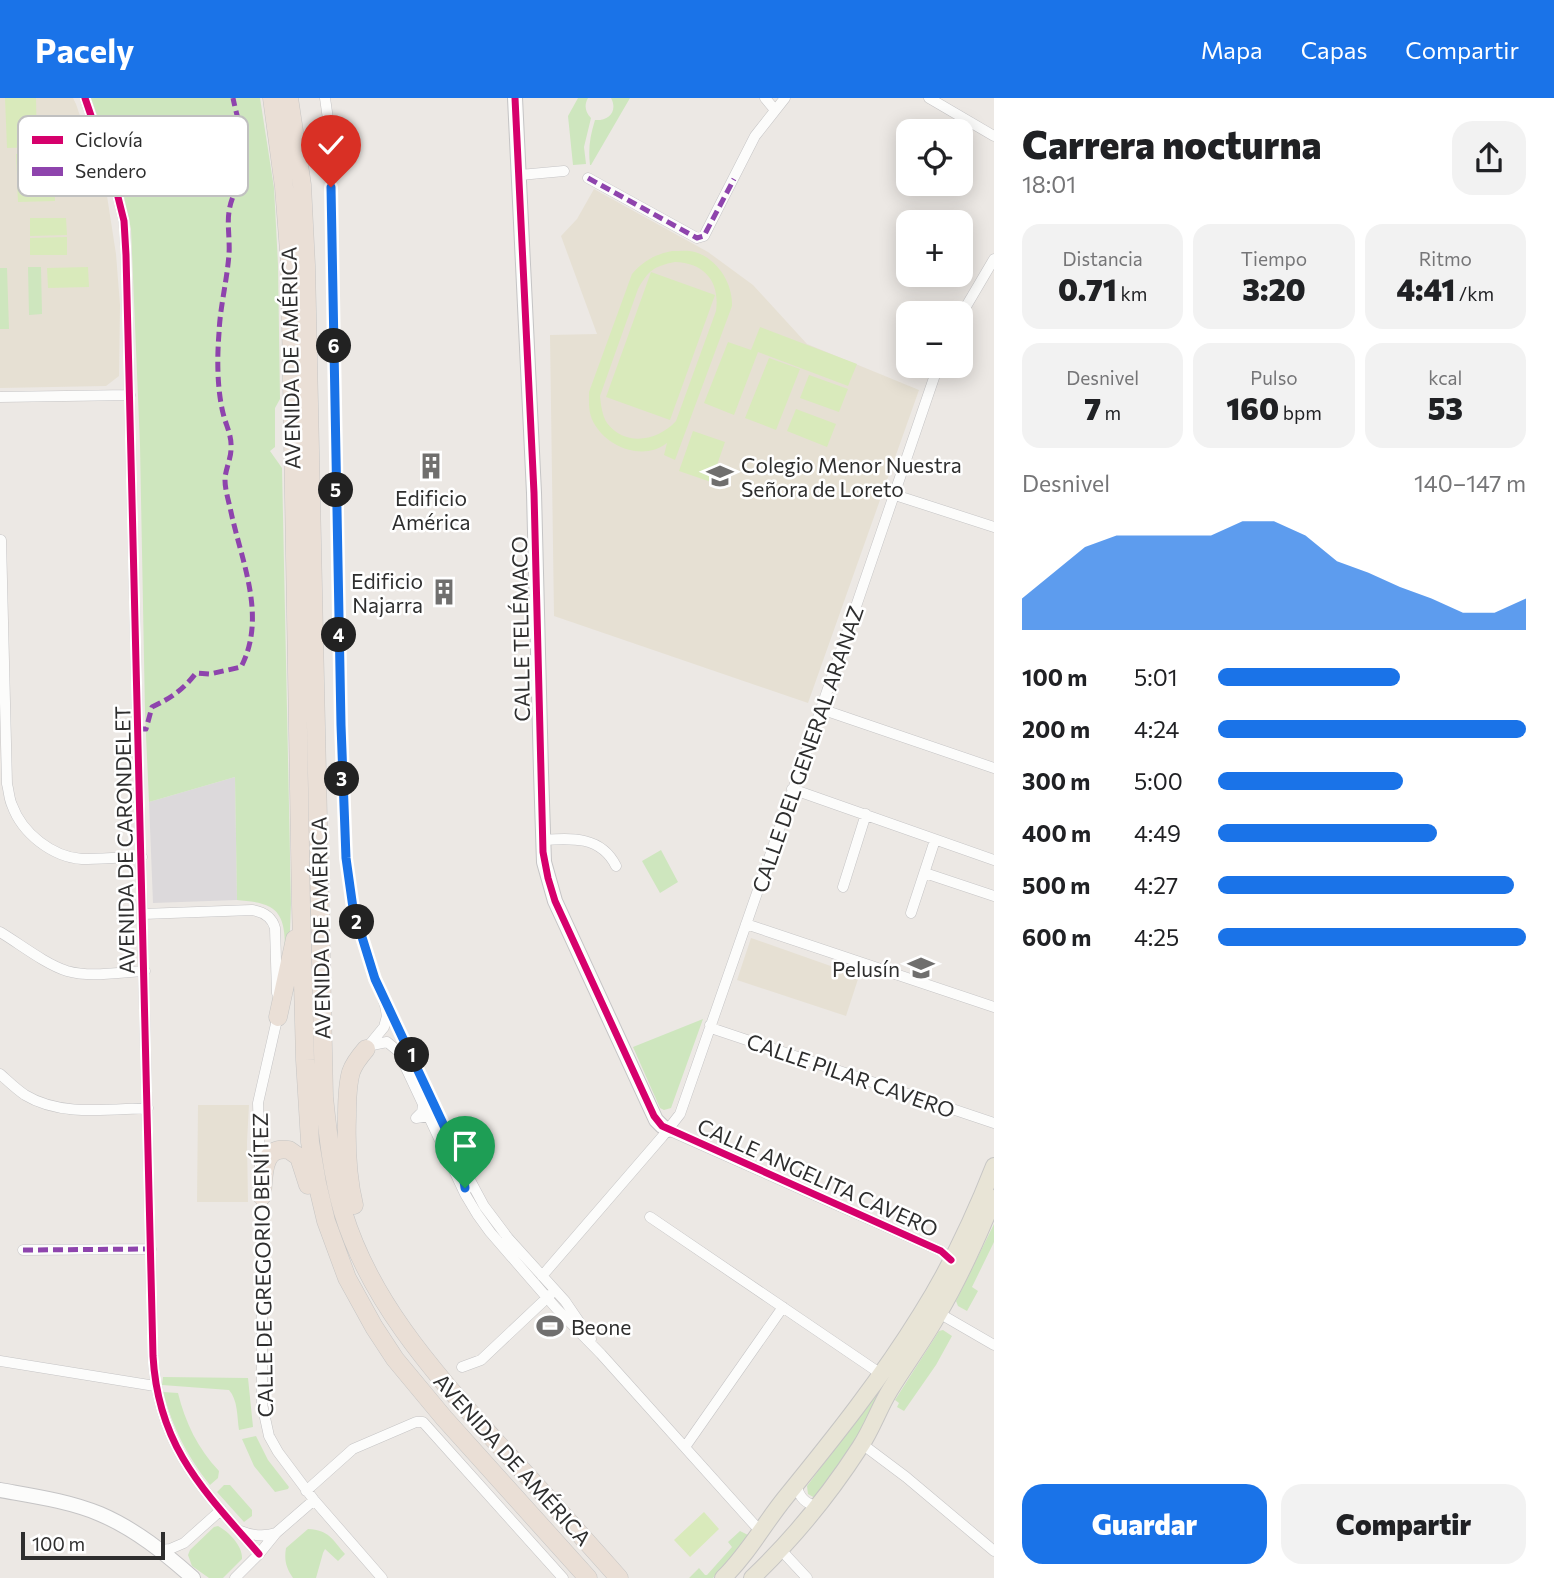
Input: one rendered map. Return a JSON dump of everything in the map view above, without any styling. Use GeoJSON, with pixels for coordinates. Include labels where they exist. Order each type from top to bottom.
{"type":"FeatureCollection","features":[{"type":"Feature","properties":{"kind":"highway","name":"AVENIDA DE AMÉRICA"},"geometry":{"type":"LineString","coordinates":[[272,98],[284,187],[290,264],[306,1085],[310,1142],[317,1183],[326,1220],[347,1278],[373,1327],[402,1368],[444,1418],[588,1578]]}},
{"type":"Feature","properties":{"kind":"highway","name":"AVENIDA DE AMÉRICA"},"geometry":{"type":"LineString","coordinates":[[289,98],[302,186],[306,265],[324,1097],[328,1140],[343,1211],[363,1262],[387,1308],[439,1378],[619,1578]]}},
{"type":"Feature","properties":{"kind":"highway"},"geometry":{"type":"LineString","coordinates":[[278,1017],[301,905]]}},
{"type":"Feature","properties":{"kind":"highway"},"geometry":{"type":"LineString","coordinates":[[366,1049],[354,1065],[349,1083],[346,1143],[348,1174],[353,1204],[377,1268],[387,1308]]}},
{"type":"Feature","properties":{"kind":"highway"},"geometry":{"type":"LineString","coordinates":[[262,1196],[265,1163],[268,1158],[278,1150],[289,1150],[299,1157],[326,1243],[347,1278]]}},
{"type":"Feature","properties":{"kind":"main road"},"geometry":{"type":"LineString","coordinates":[[733,1575],[760,1531],[881,1374],[921,1314],[951,1260],[994,1166]]}},
{"type":"Feature","properties":{"kind":"main road"},"geometry":{"type":"LineString","coordinates":[[752,1578],[781,1550],[818,1506],[862,1444],[891,1389],[939,1313],[994,1198]]}},
{"type":"Feature","properties":{"kind":"main road"},"geometry":{"type":"LineString","coordinates":[[760,1531],[781,1550]]}},
{"type":"Feature","properties":{"kind":"street","name":"AVENIDA DE CARONDELET"},"geometry":{"type":"LineString","coordinates":[[85,98],[91,116]]}},
{"type":"Feature","properties":{"kind":"street"},"geometry":{"type":"LineString","coordinates":[[317,98],[331,187]]}},
{"type":"Feature","properties":{"kind":"street"},"geometry":{"type":"LineString","coordinates":[[325,98],[330,133],[346,858],[353,908],[386,1011],[386,1022],[379,1035],[366,1049]]}},
{"type":"Feature","properties":{"kind":"street","name":"CALLE TELÉMACO"},"geometry":{"type":"LineString","coordinates":[[515,98],[534,493],[546,870],[555,901],[656,1120],[668,1130]]}},
{"type":"Feature","properties":{"kind":"street"},"geometry":{"type":"LineString","coordinates":[[765,98],[775,110]]}},
{"type":"Feature","properties":{"kind":"street"},"geometry":{"type":"LineString","coordinates":[[588,178],[697,238],[704,236],[755,136],[785,98]]}},
{"type":"Feature","properties":{"kind":"street"},"geometry":{"type":"LineString","coordinates":[[929,98],[994,136]]}},
{"type":"Feature","properties":{"kind":"street"},"geometry":{"type":"LineString","coordinates":[[520,175],[564,171]]}},
{"type":"Feature","properties":{"kind":"street","name":"AVENIDA DE CARONDELET"},"geometry":{"type":"LineString","coordinates":[[118,196],[124,221],[127,255],[153,1356],[156,1386],[166,1424],[178,1451],[221,1510],[259,1554]]}},
{"type":"Feature","properties":{"kind":"street"},"geometry":{"type":"LineString","coordinates":[[971,301],[990,273],[994,259]]}},
{"type":"Feature","properties":{"kind":"street","name":"CALLE DEL GENERAL ARANAZ"},"geometry":{"type":"LineString","coordinates":[[542,1276],[680,1114],[934,378]]}},
{"type":"Feature","properties":{"kind":"street"},"geometry":{"type":"LineString","coordinates":[[0,397],[130,395]]}},
{"type":"Feature","properties":{"kind":"street"},"geometry":{"type":"LineString","coordinates":[[895,495],[994,527]]}},
{"type":"Feature","properties":{"kind":"street"},"geometry":{"type":"LineString","coordinates":[[1,540],[7,784],[12,806],[25,828],[36,839],[58,852],[79,859],[142,857]]}},
{"type":"Feature","properties":{"kind":"street"},"geometry":{"type":"LineString","coordinates":[[821,709],[994,768]]}},
{"type":"Feature","properties":{"kind":"street"},"geometry":{"type":"LineString","coordinates":[[792,789],[994,860]]}},
{"type":"Feature","properties":{"kind":"street"},"geometry":{"type":"LineString","coordinates":[[843,887],[866,814]]}},
{"type":"Feature","properties":{"kind":"street"},"geometry":{"type":"LineString","coordinates":[[543,841],[576,840],[597,844],[610,853],[616,866]]}},
{"type":"Feature","properties":{"kind":"street"},"geometry":{"type":"LineString","coordinates":[[911,913],[935,840]]}},
{"type":"Feature","properties":{"kind":"street"},"geometry":{"type":"LineString","coordinates":[[925,873],[994,896]]}},
{"type":"Feature","properties":{"kind":"street","name":"CALLE DE GREGORIO BENÍTEZ"},"geometry":{"type":"LineString","coordinates":[[143,914],[259,911],[274,923],[278,1017],[258,1103],[262,1196],[263,1414],[269,1436],[306,1491],[382,1578]]}},
{"type":"Feature","properties":{"kind":"street"},"geometry":{"type":"LineString","coordinates":[[746,924],[994,1007]]}},
{"type":"Feature","properties":{"kind":"street"},"geometry":{"type":"LineString","coordinates":[[0,932],[67,971],[92,974],[145,971]]}},
{"type":"Feature","properties":{"kind":"street"},"geometry":{"type":"LineString","coordinates":[[375,979],[428,1090],[448,1146],[466,1185],[464,1192],[473,1197],[493,1227],[551,1294],[577,1316],[601,1354],[760,1531]]}},
{"type":"Feature","properties":{"kind":"street","name":"CALLE PILAR CAVERO"},"geometry":{"type":"LineString","coordinates":[[710,1025],[714,1029],[994,1123]]}},
{"type":"Feature","properties":{"kind":"street"},"geometry":{"type":"LineString","coordinates":[[366,1049],[383,1042],[396,1048],[429,1116],[478,1196],[493,1227],[542,1276],[551,1294]]}},
{"type":"Feature","properties":{"kind":"street"},"geometry":{"type":"LineString","coordinates":[[0,1074],[25,1095],[50,1106],[79,1109],[148,1108]]}},
{"type":"Feature","properties":{"kind":"street","name":"CALLE ANGELITA CAVERO"},"geometry":{"type":"LineString","coordinates":[[668,1130],[942,1251],[951,1260]]}},
{"type":"Feature","properties":{"kind":"street"},"geometry":{"type":"LineString","coordinates":[[650,1217],[881,1374]]}},
{"type":"Feature","properties":{"kind":"street"},"geometry":{"type":"LineString","coordinates":[[23,1250],[151,1249]]}},
{"type":"Feature","properties":{"kind":"street"},"geometry":{"type":"LineString","coordinates":[[462,1367],[481,1360],[551,1294]]}},
{"type":"Feature","properties":{"kind":"street"},"geometry":{"type":"LineString","coordinates":[[685,1447],[783,1307]]}},
{"type":"Feature","properties":{"kind":"street"},"geometry":{"type":"LineString","coordinates":[[921,1314],[931,1310],[939,1313],[994,1345]]}},
{"type":"Feature","properties":{"kind":"street"},"geometry":{"type":"LineString","coordinates":[[0,1361],[156,1386]]}},
{"type":"Feature","properties":{"kind":"street"},"geometry":{"type":"LineString","coordinates":[[306,1491],[354,1449],[419,1421],[425,1423],[563,1578]]}},
{"type":"Feature","properties":{"kind":"street"},"geometry":{"type":"LineString","coordinates":[[862,1444],[994,1551]]}},
{"type":"Feature","properties":{"kind":"street"},"geometry":{"type":"LineString","coordinates":[[796,1485],[800,1497],[808,1504],[818,1506]]}},
{"type":"Feature","properties":{"kind":"street"},"geometry":{"type":"LineString","coordinates":[[0,1490],[100,1514],[161,1550],[193,1578]]}},
{"type":"Feature","properties":{"kind":"street"},"geometry":{"type":"LineString","coordinates":[[235,1578],[276,1533],[314,1500]]}},
{"type":"Feature","properties":{"kind":"street"},"geometry":{"type":"LineString","coordinates":[[177,1563],[184,1544],[221,1510]]}},
{"type":"Feature","properties":{"kind":"street"},"geometry":{"type":"LineString","coordinates":[[237,1529],[253,1535],[276,1533]]}},
{"type":"Feature","properties":{"kind":"street"},"geometry":{"type":"LineString","coordinates":[[161,1550],[184,1544]]}},
{"type":"Feature","properties":{"kind":"street"},"geometry":{"type":"LineString","coordinates":[[781,1550],[807,1578]]}},
{"type":"Feature","properties":{"kind":"shaded area"},"geometry":{"type":"Polygon","coordinates":[[[0,98],[73,98],[80,116],[18,116],[18,196],[107,196],[120,305],[119,376],[106,386],[0,388],[0,98]]]}},
{"type":"Feature","properties":{"kind":"shaded area","name":"Colegio Menor Nuestra Señora de Loreto"},"geometry":{"type":"Polygon","coordinates":[[[594,189],[708,252],[753,285],[807,344],[919,390],[808,703],[554,616],[550,335],[597,334],[561,236],[577,219],[594,189]]]}},
{"type":"Feature","properties":{"kind":"shaded area"},"geometry":{"type":"Polygon","coordinates":[[[235,777],[237,900],[153,903],[149,802],[235,777]]]}},
{"type":"Feature","properties":{"kind":"shaded area"},"geometry":{"type":"Polygon","coordinates":[[[751,938],[859,976],[846,1016],[737,980],[751,938]]]}},
{"type":"Feature","properties":{"kind":"shaded area"},"geometry":{"type":"Polygon","coordinates":[[[198,1105],[249,1105],[248,1202],[197,1202],[198,1105]]]}},
{"type":"Feature","properties":{"kind":"green space"},"geometry":{"type":"Polygon","coordinates":[[[5,98],[36,98],[36,116],[18,116],[18,148],[7,148],[5,98]]]}},
{"type":"Feature","properties":{"kind":"green space"},"geometry":{"type":"Polygon","coordinates":[[[91,98],[260,98],[274,188],[278,264],[280,399],[275,408],[275,447],[270,451],[282,468],[291,904],[285,965],[283,925],[276,912],[263,904],[237,900],[235,777],[149,802],[145,712],[140,445],[131,229],[124,196],[248,196],[248,116],[97,116],[91,98]]]}},
{"type":"Feature","properties":{"kind":"green space"},"geometry":{"type":"Polygon","coordinates":[[[578,98],[588,98],[586,108],[591,118],[584,147],[586,164],[573,165],[568,116],[578,98]]]}},
{"type":"Feature","properties":{"kind":"green space"},"geometry":{"type":"Polygon","coordinates":[[[611,98],[630,98],[590,165],[590,142],[595,120],[604,119],[611,114],[611,98]]]}},
{"type":"Feature","properties":{"kind":"green space"},"geometry":{"type":"Polygon","coordinates":[[[18,154],[18,175],[17,175],[18,154]]]}},
{"type":"Feature","properties":{"kind":"green space"},"geometry":{"type":"Polygon","coordinates":[[[17,181],[18,196],[55,196],[55,201],[18,202],[17,181]]]}},
{"type":"Feature","properties":{"kind":"green space"},"geometry":{"type":"Polygon","coordinates":[[[30,218],[66,218],[67,235],[30,236],[30,218]]]}},
{"type":"Feature","properties":{"kind":"green space"},"geometry":{"type":"Polygon","coordinates":[[[67,237],[67,255],[30,255],[30,238],[67,237]]]}},
{"type":"Feature","properties":{"kind":"green space"},"geometry":{"type":"Polygon","coordinates":[[[672,251],[692,251],[711,260],[727,281],[732,298],[732,306],[675,460],[664,455],[667,443],[648,451],[618,446],[595,425],[589,405],[589,392],[632,274],[655,256],[672,251]],[[686,263],[662,265],[645,278],[638,289],[600,396],[607,423],[623,436],[651,437],[669,428],[676,421],[716,311],[717,301],[716,291],[708,276],[702,270],[686,263]]]}},
{"type":"Feature","properties":{"kind":"green space"},"geometry":{"type":"Polygon","coordinates":[[[28,267],[41,267],[42,314],[29,315],[28,267]]]}},
{"type":"Feature","properties":{"kind":"green space"},"geometry":{"type":"Polygon","coordinates":[[[88,267],[89,287],[48,288],[47,268],[88,267]]]}},
{"type":"Feature","properties":{"kind":"green space"},"geometry":{"type":"Polygon","coordinates":[[[0,268],[7,268],[9,329],[0,329],[0,268]]]}},
{"type":"Feature","properties":{"kind":"green space"},"geometry":{"type":"Polygon","coordinates":[[[651,272],[715,295],[670,420],[606,397],[651,272]]]}},
{"type":"Feature","properties":{"kind":"green space"},"geometry":{"type":"Polygon","coordinates":[[[760,327],[857,364],[848,386],[758,352],[734,415],[704,403],[728,342],[751,350],[760,327]]]}},
{"type":"Feature","properties":{"kind":"green space"},"geometry":{"type":"Polygon","coordinates":[[[769,358],[800,369],[776,430],[745,418],[769,358]]]}},
{"type":"Feature","properties":{"kind":"green space"},"geometry":{"type":"Polygon","coordinates":[[[809,375],[848,389],[839,412],[800,398],[809,375]]]}},
{"type":"Feature","properties":{"kind":"green space"},"geometry":{"type":"Polygon","coordinates":[[[796,409],[836,424],[827,447],[787,431],[796,409]]]}},
{"type":"Feature","properties":{"kind":"green space"},"geometry":{"type":"Polygon","coordinates":[[[693,431],[725,442],[711,482],[679,471],[693,431]]]}},
{"type":"Feature","properties":{"kind":"green space"},"geometry":{"type":"Polygon","coordinates":[[[661,850],[678,882],[660,893],[642,861],[661,850]]]}},
{"type":"Feature","properties":{"kind":"green space"},"geometry":{"type":"Polygon","coordinates":[[[703,1019],[671,1108],[664,1110],[660,1108],[633,1047],[703,1019]]]}},
{"type":"Feature","properties":{"kind":"green space"},"geometry":{"type":"Polygon","coordinates":[[[994,1224],[994,1242],[972,1287],[978,1291],[967,1311],[958,1306],[956,1301],[994,1224]]]}},
{"type":"Feature","properties":{"kind":"green space"},"geometry":{"type":"Polygon","coordinates":[[[943,1330],[952,1336],[936,1365],[904,1411],[897,1407],[899,1403],[895,1400],[939,1331],[943,1330]]]}},
{"type":"Feature","properties":{"kind":"green space"},"geometry":{"type":"Polygon","coordinates":[[[910,1343],[845,1460],[815,1498],[808,1494],[807,1486],[882,1386],[910,1343]]]}},
{"type":"Feature","properties":{"kind":"green space"},"geometry":{"type":"Polygon","coordinates":[[[163,1377],[248,1378],[253,1427],[239,1430],[236,1404],[229,1390],[162,1385],[163,1377]]]}},
{"type":"Feature","properties":{"kind":"green space"},"geometry":{"type":"Polygon","coordinates":[[[163,1392],[178,1393],[193,1435],[219,1471],[218,1478],[210,1485],[182,1441],[163,1392]]]}},
{"type":"Feature","properties":{"kind":"green space"},"geometry":{"type":"Polygon","coordinates":[[[256,1436],[268,1460],[288,1489],[275,1492],[254,1466],[242,1439],[256,1436]]]}},
{"type":"Feature","properties":{"kind":"green space"},"geometry":{"type":"Polygon","coordinates":[[[224,1485],[230,1485],[252,1510],[252,1516],[244,1522],[217,1492],[224,1485]]]}},
{"type":"Feature","properties":{"kind":"green space"},"geometry":{"type":"Polygon","coordinates":[[[704,1512],[719,1529],[690,1557],[674,1540],[704,1512]]]}},
{"type":"Feature","properties":{"kind":"green space"},"geometry":{"type":"Polygon","coordinates":[[[218,1526],[234,1540],[242,1559],[223,1578],[209,1578],[192,1566],[188,1555],[190,1550],[218,1526]]]}},
{"type":"Feature","properties":{"kind":"green space"},"geometry":{"type":"Polygon","coordinates":[[[308,1529],[326,1533],[345,1554],[338,1561],[325,1549],[316,1578],[293,1578],[286,1564],[286,1548],[308,1529]]]}},
{"type":"Feature","properties":{"kind":"green space"},"geometry":{"type":"Polygon","coordinates":[[[740,1531],[748,1535],[746,1539],[713,1578],[689,1578],[699,1568],[707,1575],[732,1547],[728,1542],[740,1531]]]}},
{"type":"Feature","properties":{"kind":"marked path"},"geometry":{"type":"LineString","coordinates":[[233,98],[237,116]]}},
{"type":"Feature","properties":{"kind":"marked path"},"geometry":{"type":"LineString","coordinates":[[588,178],[697,238],[704,236],[734,179]]}},
{"type":"Feature","properties":{"kind":"marked path"},"geometry":{"type":"LineString","coordinates":[[138,729],[146,729],[152,707],[176,693],[196,673],[210,674],[241,667],[252,629],[250,590],[226,488],[225,476],[231,444],[221,403],[218,373],[220,323],[229,254],[228,221],[233,196]]}},
{"type":"Feature","properties":{"kind":"marked path"},"geometry":{"type":"LineString","coordinates":[[23,1250],[151,1249]]}},
{"type":"Feature","properties":{"kind":"cycle path"},"geometry":{"type":"LineString","coordinates":[[85,98],[91,116]]}},
{"type":"Feature","properties":{"kind":"cycle path"},"geometry":{"type":"LineString","coordinates":[[515,98],[534,493],[543,852],[555,901],[654,1116],[662,1126],[941,1251],[951,1260]]}},
{"type":"Feature","properties":{"kind":"cycle path"},"geometry":{"type":"LineString","coordinates":[[118,196],[124,221],[126,255],[153,1356],[157,1388],[174,1441],[202,1487],[259,1554]]}},
{"type":"Feature","properties":{"kind":"place","name":"Edificio América"},"geometry":{"type":"Point","coordinates":[431,466]}},
{"type":"Feature","properties":{"kind":"place","name":"Colegio Menor Nuestra Señora de Loreto"},"geometry":{"type":"Point","coordinates":[720,476]}},
{"type":"Feature","properties":{"kind":"place","name":"Edificio Najarra"},"geometry":{"type":"Point","coordinates":[444,592]}},
{"type":"Feature","properties":{"kind":"place","name":"Pelusín"},"geometry":{"type":"Point","coordinates":[921,968]}},
{"type":"Feature","properties":{"kind":"place","name":"Beone"},"geometry":{"type":"Point","coordinates":[550,1326]}},
{"type":"Feature","properties":{"kind":"route"},"geometry":{"type":"LineString","coordinates":[[331,187],[342,788],[348,874],[353,908],[375,979],[453,1145],[454,1160],[465,1188]]}}]}
